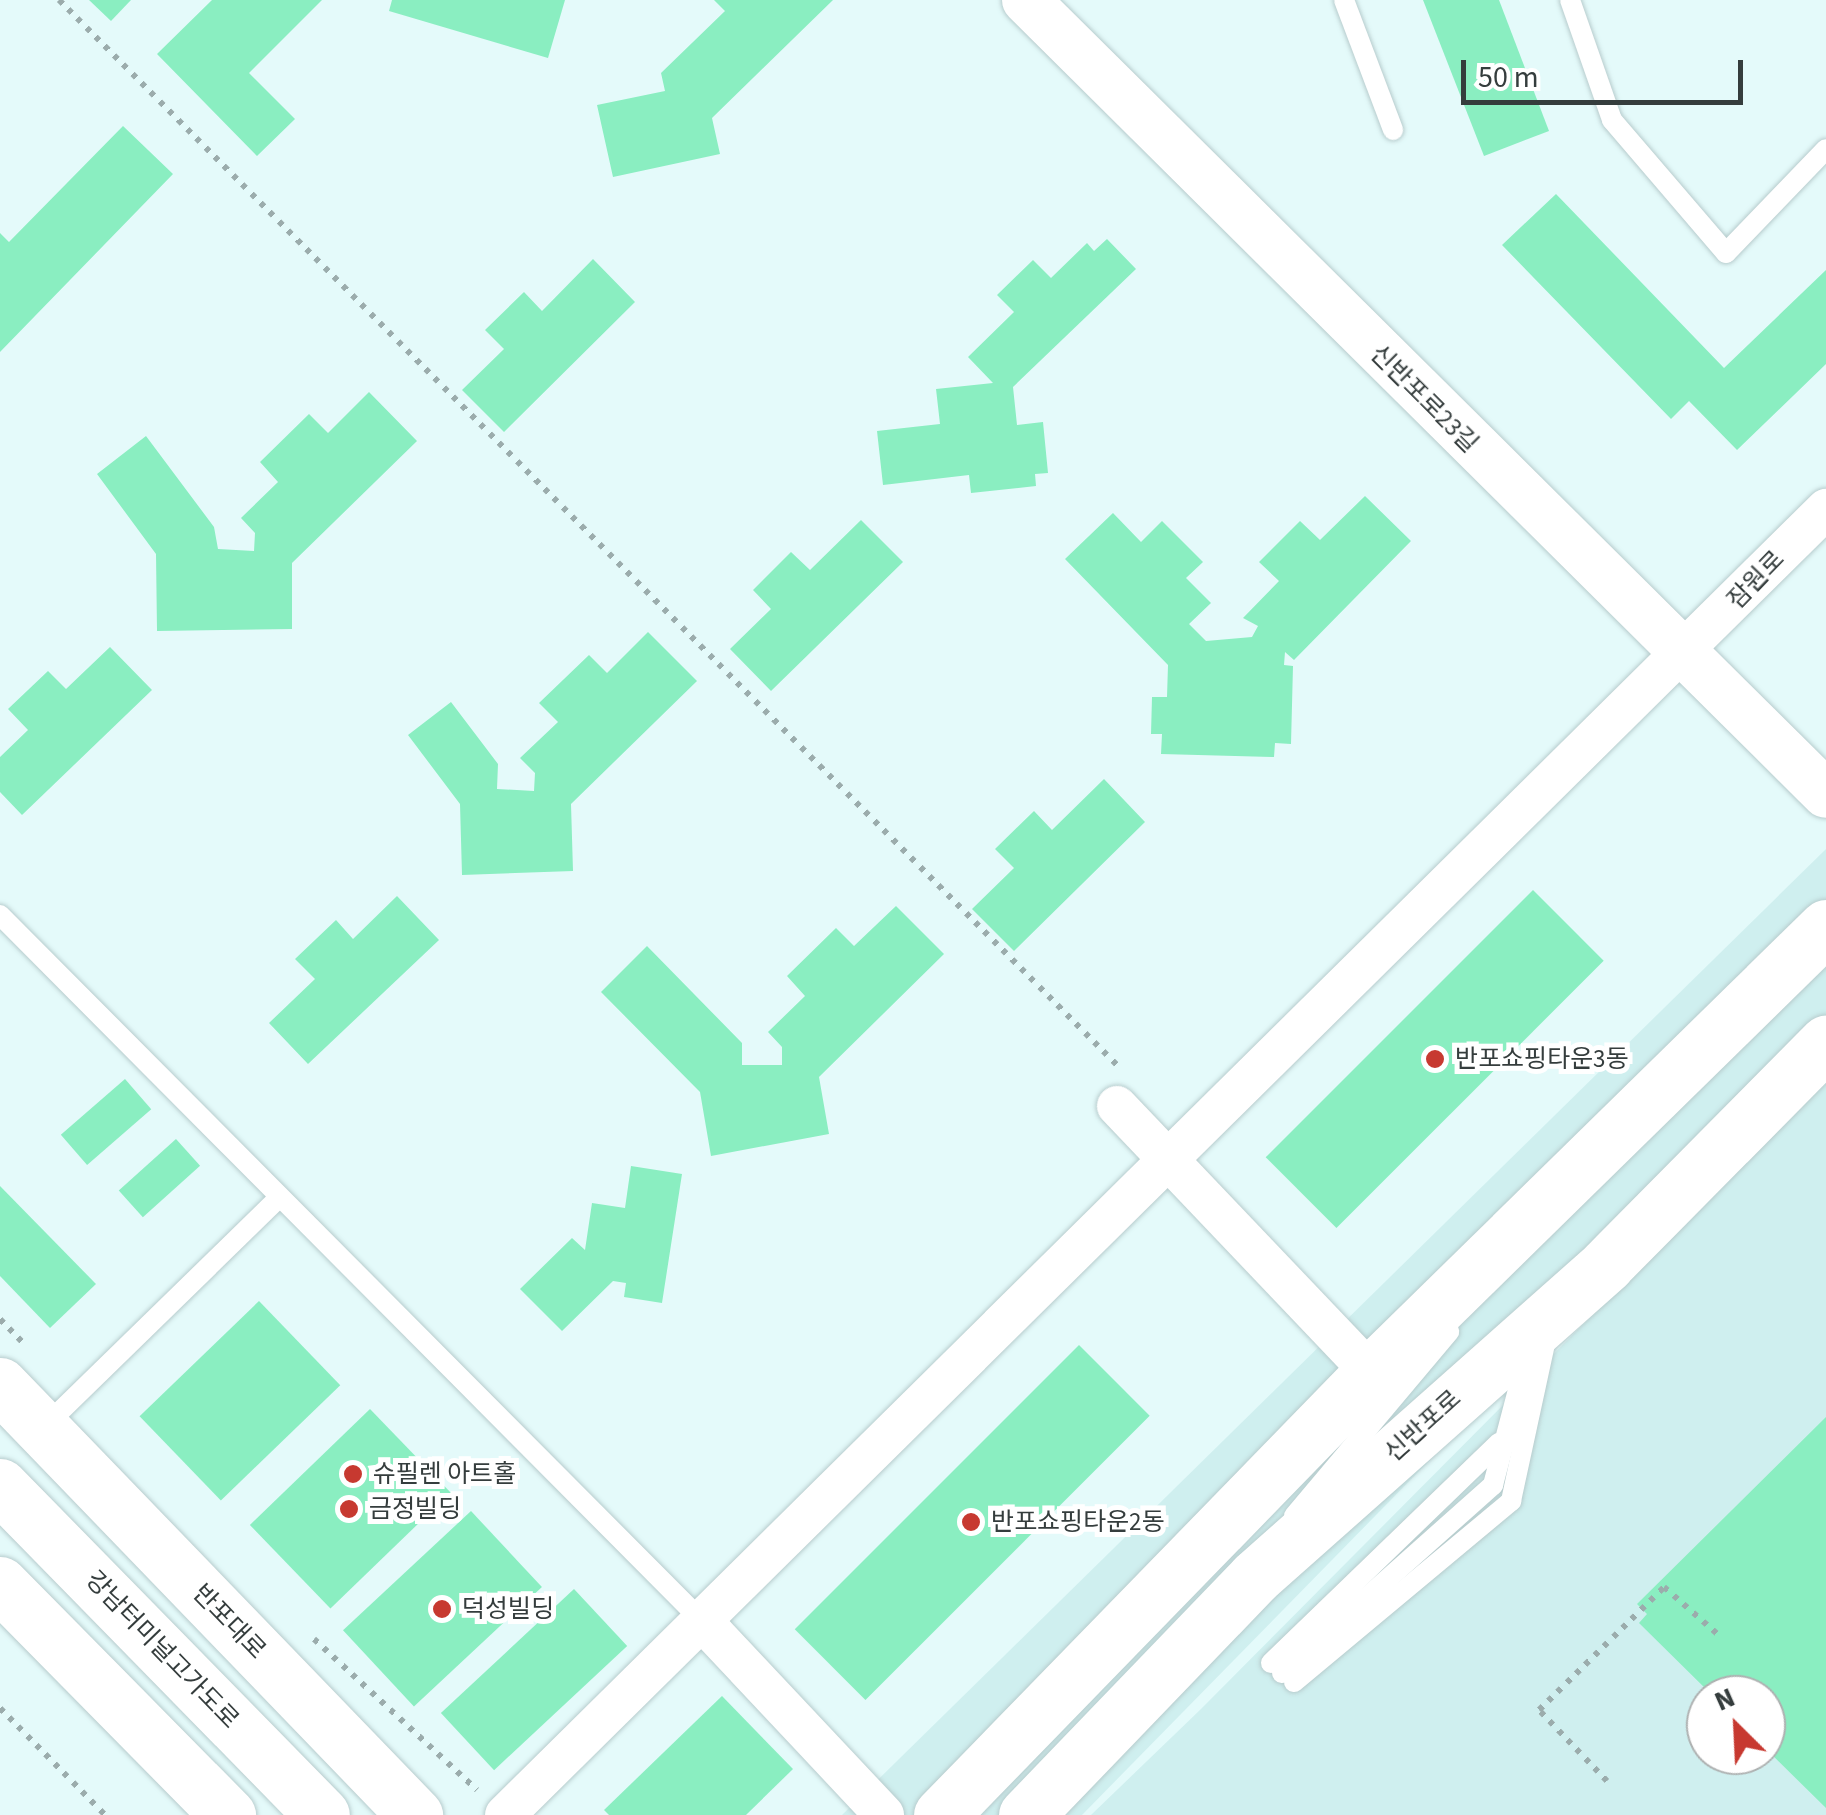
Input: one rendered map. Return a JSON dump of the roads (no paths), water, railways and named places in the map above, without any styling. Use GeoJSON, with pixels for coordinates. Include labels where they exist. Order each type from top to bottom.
{"type":"FeatureCollection","features":[{"type":"Feature","properties":{"kind":"main road"},"geometry":{"type":"LineString","coordinates":[[941,1815],[1371,1373],[1826,927]]}},
{"type":"Feature","properties":{"kind":"main road","name":"신반포로"},"geometry":{"type":"LineString","coordinates":[[1026,1815],[1255,1576],[1549,1326],[1826,1043]]}},
{"type":"Feature","properties":{"kind":"main road","name":"반포대로"},"geometry":{"type":"LineString","coordinates":[[0,1385],[415,1815]]}},
{"type":"Feature","properties":{"kind":"main road","name":"강남터미널고가도로"},"geometry":{"type":"LineString","coordinates":[[3,1489],[322,1815]]}},
{"type":"Feature","properties":{"kind":"main road"},"geometry":{"type":"LineString","coordinates":[[0,1584],[228,1815]]}},
{"type":"Feature","properties":{"kind":"street","name":"신반포로23길"},"geometry":{"type":"LineString","coordinates":[[1026,0],[1457,433],[1686,651],[1826,794]]}},
{"type":"Feature","properties":{"kind":"street","name":"잠원로"},"geometry":{"type":"LineString","coordinates":[[1686,651],[1826,509]]}},
{"type":"Feature","properties":{"kind":"street"},"geometry":{"type":"LineString","coordinates":[[505,1815],[1686,651]]}},
{"type":"Feature","properties":{"kind":"street"},"geometry":{"type":"LineString","coordinates":[[1124,1113],[1371,1373]]}},
{"type":"Feature","properties":{"kind":"street"},"geometry":{"type":"LineString","coordinates":[[704,1623],[884,1815]]}},
{"type":"Feature","properties":{"kind":"lane"},"geometry":{"type":"LineString","coordinates":[[1344,0],[1394,130]]}},
{"type":"Feature","properties":{"kind":"lane"},"geometry":{"type":"LineString","coordinates":[[1570,0],[1612,120],[1726,253],[1826,149]]}},
{"type":"Feature","properties":{"kind":"lane"},"geometry":{"type":"LineString","coordinates":[[0,915],[704,1623]]}},
{"type":"Feature","properties":{"kind":"lane"},"geometry":{"type":"LineString","coordinates":[[1007,1815],[1313,1486],[1518,1255],[1826,949]]}},
{"type":"Feature","properties":{"kind":"lane"},"geometry":{"type":"LineString","coordinates":[[42,1428],[279,1198]]}},
{"type":"Feature","properties":{"kind":"lane"},"geometry":{"type":"LineString","coordinates":[[1549,1326],[1510,1501],[1282,1672],[1492,1484],[1518,1390],[1549,1326]]}},
{"type":"Feature","properties":{"kind":"lane"},"geometry":{"type":"LineString","coordinates":[[1255,1576],[1313,1486]]}},
{"type":"Feature","properties":{"kind":"place","name":"반포쇼핑타운3동"},"geometry":{"type":"Point","coordinates":[1435,1059]}},
{"type":"Feature","properties":{"kind":"place","name":"슈필렌 아트홀"},"geometry":{"type":"Point","coordinates":[353,1474]}},
{"type":"Feature","properties":{"kind":"place","name":"금정빌딩"},"geometry":{"type":"Point","coordinates":[349,1509]}},
{"type":"Feature","properties":{"kind":"place","name":"반포쇼핑타운2동"},"geometry":{"type":"Point","coordinates":[971,1522]}},
{"type":"Feature","properties":{"kind":"place","name":"덕성빌딩"},"geometry":{"type":"Point","coordinates":[442,1609]}}]}
